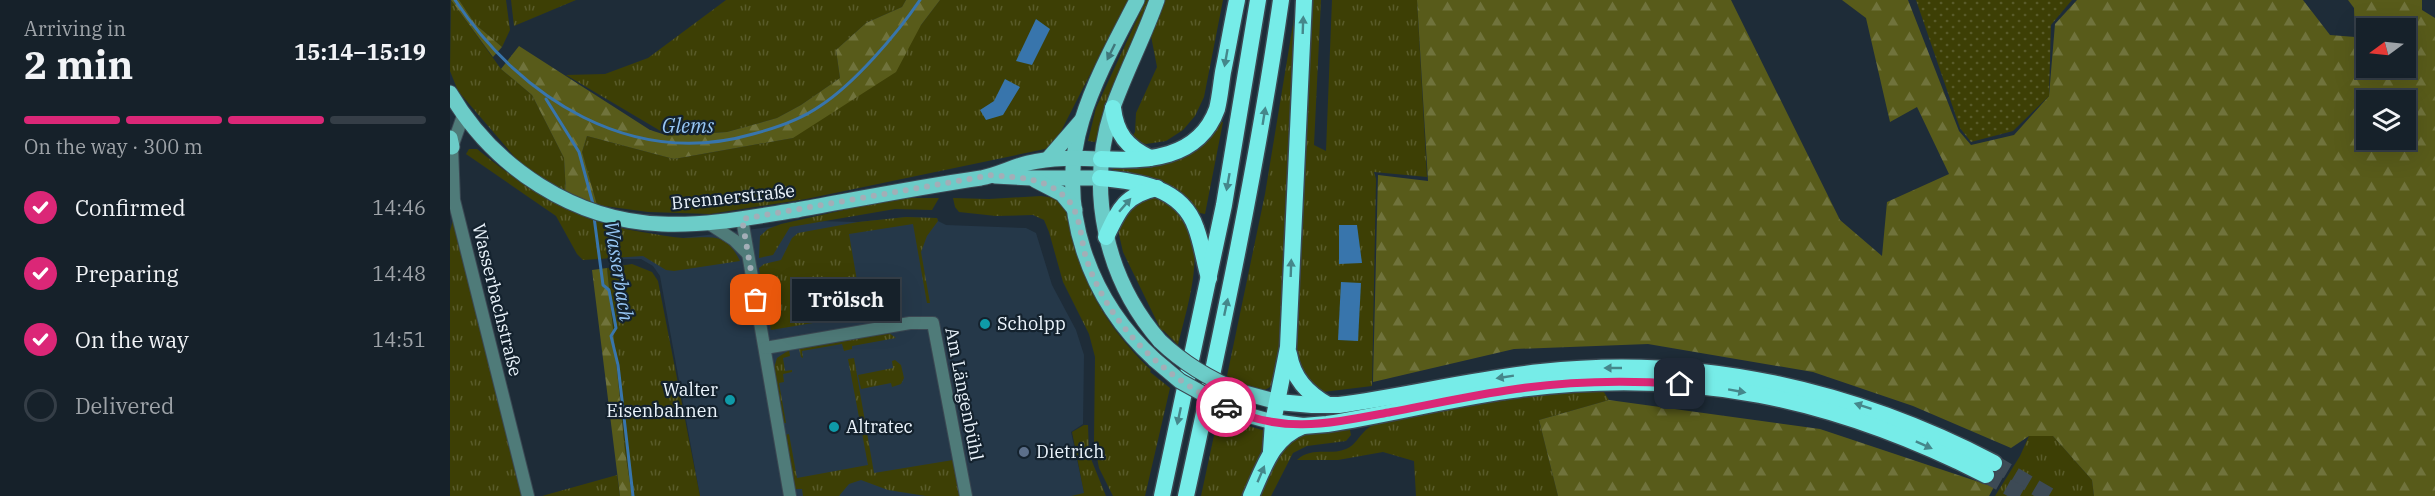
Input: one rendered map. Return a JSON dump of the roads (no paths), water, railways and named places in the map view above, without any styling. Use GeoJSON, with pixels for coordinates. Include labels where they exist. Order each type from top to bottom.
{"type":"FeatureCollection","features":[{"type":"Feature","properties":{"kind":"highway"},"geometry":{"type":"LineString","coordinates":[[1101,159],[1150,159],[1174,154],[1196,140],[1210,122],[1217,108],[1237,0]]}},
{"type":"Feature","properties":{"kind":"highway"},"geometry":{"type":"LineString","coordinates":[[1162,496],[1209,279],[1238,129],[1258,0]]}},
{"type":"Feature","properties":{"kind":"highway"},"geometry":{"type":"LineString","coordinates":[[1186,496],[1260,138],[1281,0]]}},
{"type":"Feature","properties":{"kind":"highway"},"geometry":{"type":"LineString","coordinates":[[1271,451],[1273,422],[1288,347],[1304,0]]}},
{"type":"Feature","properties":{"kind":"highway"},"geometry":{"type":"LineString","coordinates":[[1113,108],[1115,123],[1122,138],[1150,159]]}},
{"type":"Feature","properties":{"kind":"highway"},"geometry":{"type":"LineString","coordinates":[[1100,178],[1140,182],[1157,188],[1179,202],[1192,219],[1209,279]]}},
{"type":"Feature","properties":{"kind":"highway"},"geometry":{"type":"LineString","coordinates":[[1106,237],[1115,218],[1131,198],[1157,188]]}},
{"type":"Feature","properties":{"kind":"highway"},"geometry":{"type":"LineString","coordinates":[[1288,347],[1291,364],[1298,381],[1329,405]]}},
{"type":"Feature","properties":{"kind":"highway"},"geometry":{"type":"LineString","coordinates":[[1251,496],[1271,451],[1280,439],[1292,430],[1303,426],[1356,410],[1563,384],[1622,382],[1680,384],[1728,389],[1782,399],[1841,414],[1990,469]]}},
{"type":"Feature","properties":{"kind":"highway"},"geometry":{"type":"LineString","coordinates":[[1278,402],[1329,405],[1356,410]]}},
{"type":"Feature","properties":{"kind":"highway"},"geometry":{"type":"LineString","coordinates":[[1273,422],[1303,426]]}},
{"type":"Feature","properties":{"kind":"main road"},"geometry":{"type":"LineString","coordinates":[[1137,0],[1096,82],[1082,120],[1074,177],[1075,210],[1086,259],[1104,300],[1132,338],[1155,360],[1180,381],[1236,412],[1273,422]]}},
{"type":"Feature","properties":{"kind":"main road"},"geometry":{"type":"LineString","coordinates":[[1157,0],[1113,108],[1101,159],[1100,178],[1106,237],[1123,284],[1143,319],[1160,341],[1191,367],[1241,392],[1278,402]]}},
{"type":"Feature","properties":{"kind":"main road","name":"Brennerstraße"},"geometry":{"type":"LineString","coordinates":[[450,93],[481,134],[523,174],[543,189],[582,208],[645,223],[708,223],[742,219],[992,175],[1048,159],[1101,159]]}},
{"type":"Feature","properties":{"kind":"main road"},"geometry":{"type":"LineString","coordinates":[[1048,159],[1082,120]]}},
{"type":"Feature","properties":{"kind":"main road","name":"Brennerstraße"},"geometry":{"type":"LineString","coordinates":[[992,175],[1031,178],[1100,178]]}},
{"type":"Feature","properties":{"kind":"main road"},"geometry":{"type":"LineString","coordinates":[[1031,178],[1046,183],[1060,192],[1075,210]]}},
{"type":"Feature","properties":{"kind":"street","name":"Wasserbachstraße"},"geometry":{"type":"LineString","coordinates":[[464,113],[451,142],[454,200],[528,496]]}},
{"type":"Feature","properties":{"kind":"street"},"geometry":{"type":"LineString","coordinates":[[742,219],[790,496]]}},
{"type":"Feature","properties":{"kind":"street"},"geometry":{"type":"LineString","coordinates":[[708,223],[735,240],[747,254]]}},
{"type":"Feature","properties":{"kind":"street","name":"Am Längenbühl"},"geometry":{"type":"LineString","coordinates":[[765,348],[910,323],[933,323],[966,496]]}},
{"type":"Feature","properties":{"kind":"water"},"geometry":{"type":"Polygon","coordinates":[[[1036,19],[1050,29],[1032,65],[1016,61],[1036,19]]]}},
{"type":"Feature","properties":{"kind":"water"},"geometry":{"type":"Polygon","coordinates":[[[1005,79],[1020,87],[1003,115],[986,120],[980,110],[994,101],[1005,79]]]}},
{"type":"Feature","properties":{"kind":"water"},"geometry":{"type":"Polygon","coordinates":[[[1339,225],[1357,225],[1362,263],[1339,264],[1339,225]]]}},
{"type":"Feature","properties":{"kind":"water"},"geometry":{"type":"Polygon","coordinates":[[[1341,282],[1361,283],[1358,341],[1338,340],[1341,282]]]}},
{"type":"Feature","properties":{"kind":"waterway","name":"Glems"},"geometry":{"type":"LineString","coordinates":[[455,0],[482,36],[512,68],[546,95],[583,117],[623,133],[665,142],[708,142],[753,134],[812,111],[833,97],[874,58],[920,0]]}},
{"type":"Feature","properties":{"kind":"waterway","name":"Wasserbach"},"geometry":{"type":"LineString","coordinates":[[546,99],[579,152],[593,204]]}},
{"type":"Feature","properties":{"kind":"waterway","name":"Wasserbach"},"geometry":{"type":"LineString","coordinates":[[594,217],[603,285],[609,290],[616,328],[611,336],[618,365],[633,496]]}},
{"type":"Feature","properties":{"kind":"tunnel"},"geometry":{"type":"LineString","coordinates":[[1994,463],[2050,496]]}},
{"type":"Feature","properties":{"kind":"tunnel"},"geometry":{"type":"LineString","coordinates":[[1986,475],[2024,496]]}},
{"type":"Feature","properties":{"kind":"place","name":"Trölsch"},"geometry":{"type":"Point","coordinates":[756,300]}},
{"type":"Feature","properties":{"kind":"place","name":"Scholpp"},"geometry":{"type":"Point","coordinates":[985,324]}},
{"type":"Feature","properties":{"kind":"place","name":"Walter Eisenbahnen"},"geometry":{"type":"Point","coordinates":[730,400]}},
{"type":"Feature","properties":{"kind":"place","name":"Altratec"},"geometry":{"type":"Point","coordinates":[834,427]}},
{"type":"Feature","properties":{"kind":"place","name":"Dietrich"},"geometry":{"type":"Point","coordinates":[1024,452]}}]}
